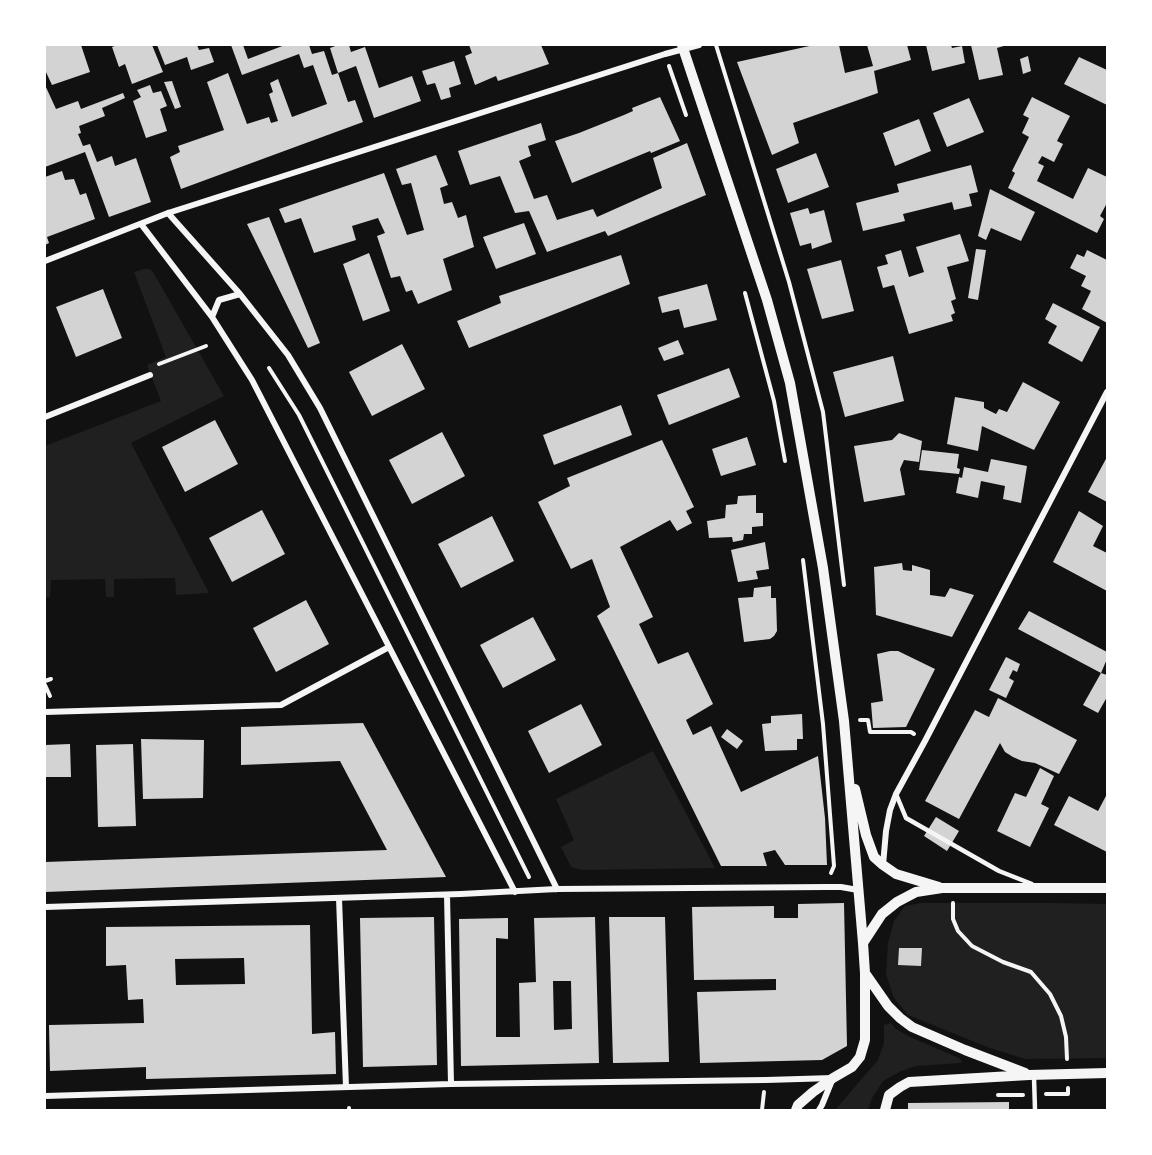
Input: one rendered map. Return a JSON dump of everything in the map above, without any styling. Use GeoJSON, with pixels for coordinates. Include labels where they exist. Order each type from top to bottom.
{"type":"FeatureCollection","features":[{"type":"Feature","properties":{"kind":"street"},"geometry":{"type":"LineString","coordinates":[[45,261],[168,213],[683,47],[699,45]]}},
{"type":"Feature","properties":{"kind":"street"},"geometry":{"type":"LineString","coordinates":[[683,47],[767,300],[790,382],[824,567],[844,722],[865,973],[865,1040],[860,1057],[852,1067],[813,1092],[796,1110]]}},
{"type":"Feature","properties":{"kind":"street"},"geometry":{"type":"LineString","coordinates":[[168,213],[240,294],[288,355],[320,408],[557,889]]}},
{"type":"Feature","properties":{"kind":"street"},"geometry":{"type":"LineString","coordinates":[[141,224],[212,316],[252,380],[514,892]]}},
{"type":"Feature","properties":{"kind":"street"},"geometry":{"type":"LineString","coordinates":[[212,316],[219,300],[240,294]]}},
{"type":"Feature","properties":{"kind":"street"},"geometry":{"type":"LineString","coordinates":[[45,417],[150,375]]}},
{"type":"Feature","properties":{"kind":"street"},"geometry":{"type":"LineString","coordinates":[[883,866],[886,831],[896,794],[1107,392]]}},
{"type":"Feature","properties":{"kind":"street"},"geometry":{"type":"LineString","coordinates":[[45,712],[281,705],[388,647]]}},
{"type":"Feature","properties":{"kind":"street"},"geometry":{"type":"LineString","coordinates":[[847,754],[869,847],[874,857],[896,874],[947,888]]}},
{"type":"Feature","properties":{"kind":"street"},"geometry":{"type":"LineString","coordinates":[[45,907],[447,895],[557,889],[826,886],[858,890]]}},
{"type":"Feature","properties":{"kind":"street"},"geometry":{"type":"LineString","coordinates":[[863,943],[882,914],[915,892],[947,888],[1107,888]]}},
{"type":"Feature","properties":{"kind":"street"},"geometry":{"type":"LineString","coordinates":[[447,895],[451,1084]]}},
{"type":"Feature","properties":{"kind":"street"},"geometry":{"type":"LineString","coordinates":[[339,898],[346,1087]]}},
{"type":"Feature","properties":{"kind":"street"},"geometry":{"type":"LineString","coordinates":[[865,973],[888,1006],[912,1027],[1031,1075]]}},
{"type":"Feature","properties":{"kind":"street"},"geometry":{"type":"LineString","coordinates":[[886,1110],[889,1095],[909,1082],[1107,1073]]}},
{"type":"Feature","properties":{"kind":"street"},"geometry":{"type":"LineString","coordinates":[[45,1096],[451,1084],[833,1078]]}},
{"type":"Feature","properties":{"kind":"street"},"geometry":{"type":"LineString","coordinates":[[819,1110],[833,1078]]}},
{"type":"Feature","properties":{"kind":"lane"},"geometry":{"type":"LineString","coordinates":[[896,794],[906,818],[999,871],[1040,888]]}},
{"type":"Feature","properties":{"kind":"lane"},"geometry":{"type":"LineString","coordinates":[[1031,1075],[1035,1094],[1035,1110]]}},
{"type":"Feature","properties":{"kind":"path"},"geometry":{"type":"LineString","coordinates":[[665,54],[687,119]]}},
{"type":"Feature","properties":{"kind":"path"},"geometry":{"type":"LineString","coordinates":[[745,292],[774,401],[786,467]]}},
{"type":"Feature","properties":{"kind":"path"},"geometry":{"type":"LineString","coordinates":[[150,375],[148,368],[206,346]]}},
{"type":"Feature","properties":{"kind":"path"},"geometry":{"type":"LineString","coordinates":[[269,368],[299,415],[536,891]]}},
{"type":"Feature","properties":{"kind":"path"},"geometry":{"type":"LineString","coordinates":[[802,554],[824,724],[834,866],[832,873],[825,874],[826,886]]}},
{"type":"Feature","properties":{"kind":"path"},"geometry":{"type":"LineString","coordinates":[[50,696],[45,683],[51,679]]}},
{"type":"Feature","properties":{"kind":"path"},"geometry":{"type":"LineString","coordinates":[[844,722],[868,720],[870,732],[911,732],[925,741]]}},
{"type":"Feature","properties":{"kind":"path"},"geometry":{"type":"LineString","coordinates":[[947,888],[953,919],[958,931],[972,946],[1003,962],[1030,972],[1050,994],[1061,1016],[1066,1037],[1068,1094],[991,1095]]}},
{"type":"Feature","properties":{"kind":"shaded area"},"geometry":{"type":"Polygon","coordinates":[[[150,269],[153,272],[224,396],[131,443],[209,593],[176,595],[175,578],[114,579],[114,597],[106,597],[105,579],[51,580],[50,597],[45,597],[45,446],[161,401],[147,365],[166,357],[134,272],[150,269]]]}},
{"type":"Feature","properties":{"kind":"shaded area"},"geometry":{"type":"Polygon","coordinates":[[[653,751],[715,868],[582,870],[571,867],[561,847],[574,840],[556,799],[653,751]]]}},
{"type":"Feature","properties":{"kind":"shaded area"},"geometry":{"type":"Polygon","coordinates":[[[921,903],[1107,904],[1107,1058],[1025,1059],[990,1048],[908,1015],[894,998],[886,974],[888,943],[894,921],[905,906],[921,903]]]}},
{"type":"Feature","properties":{"kind":"shaded area"},"geometry":{"type":"Polygon","coordinates":[[[891,1023],[908,1036],[962,1061],[916,1066],[901,1071],[883,1081],[872,1098],[868,1110],[835,1110],[878,1060],[884,1043],[884,1025],[891,1023]]]}},
{"type":"Feature","properties":{"kind":"building"},"geometry":{"type":"Polygon","coordinates":[[[45,45],[81,45],[90,72],[52,85],[45,70],[45,45]]]}},
{"type":"Feature","properties":{"kind":"building"},"geometry":{"type":"Polygon","coordinates":[[[152,45],[163,72],[132,84],[125,64],[119,67],[112,47],[152,45]]]}},
{"type":"Feature","properties":{"kind":"building"},"geometry":{"type":"Polygon","coordinates":[[[157,45],[197,45],[199,50],[209,48],[214,62],[191,70],[187,57],[165,65],[157,45]]]}},
{"type":"Feature","properties":{"kind":"building"},"geometry":{"type":"Polygon","coordinates":[[[231,45],[243,45],[248,59],[285,45],[309,45],[312,54],[324,51],[332,75],[338,73],[348,102],[355,100],[363,122],[181,189],[170,157],[180,152],[178,146],[224,130],[207,82],[228,73],[247,124],[269,117],[271,123],[278,121],[269,94],[273,92],[270,83],[278,79],[292,117],[327,104],[313,65],[304,68],[299,54],[242,75],[231,45]]]}},
{"type":"Feature","properties":{"kind":"building"},"geometry":{"type":"Polygon","coordinates":[[[349,45],[351,52],[365,47],[379,88],[412,76],[421,101],[374,118],[356,66],[338,73],[330,48],[349,45]]]}},
{"type":"Feature","properties":{"kind":"building"},"geometry":{"type":"Polygon","coordinates":[[[469,45],[541,45],[549,64],[498,81],[496,76],[475,85],[465,56],[472,53],[469,45]]]}},
{"type":"Feature","properties":{"kind":"building"},"geometry":{"type":"Polygon","coordinates":[[[814,45],[839,45],[845,73],[873,66],[867,45],[907,45],[911,60],[874,71],[878,93],[793,123],[799,143],[772,155],[737,62],[814,45]]]}},
{"type":"Feature","properties":{"kind":"building"},"geometry":{"type":"Polygon","coordinates":[[[926,45],[951,45],[952,48],[962,46],[965,63],[932,71],[926,45]]]}},
{"type":"Feature","properties":{"kind":"building"},"geometry":{"type":"Polygon","coordinates":[[[971,45],[1007,45],[997,48],[1003,75],[979,80],[971,45]]]}},
{"type":"Feature","properties":{"kind":"building"},"geometry":{"type":"Polygon","coordinates":[[[1028,56],[1031,71],[1023,74],[1020,59],[1028,56]]]}},
{"type":"Feature","properties":{"kind":"building"},"geometry":{"type":"Polygon","coordinates":[[[1079,57],[1107,70],[1107,105],[1064,84],[1079,57]]]}},
{"type":"Feature","properties":{"kind":"building"},"geometry":{"type":"Polygon","coordinates":[[[454,61],[461,84],[449,88],[451,97],[441,100],[435,83],[427,85],[422,71],[454,61]]]}},
{"type":"Feature","properties":{"kind":"building"},"geometry":{"type":"Polygon","coordinates":[[[172,81],[181,107],[175,109],[164,82],[172,81]]]}},
{"type":"Feature","properties":{"kind":"building"},"geometry":{"type":"Polygon","coordinates":[[[45,85],[56,109],[78,101],[81,109],[123,93],[125,98],[102,108],[105,116],[79,126],[81,133],[78,134],[83,146],[90,144],[97,162],[112,156],[115,166],[136,158],[151,202],[109,217],[85,152],[45,167],[45,85]]]}},
{"type":"Feature","properties":{"kind":"building"},"geometry":{"type":"Polygon","coordinates":[[[150,85],[153,93],[161,91],[167,106],[160,109],[167,131],[146,138],[133,101],[141,97],[137,90],[150,85]]]}},
{"type":"Feature","properties":{"kind":"building"},"geometry":{"type":"Polygon","coordinates":[[[660,97],[680,141],[572,183],[555,141],[624,115],[633,111],[632,108],[660,97]]]}},
{"type":"Feature","properties":{"kind":"building"},"geometry":{"type":"Polygon","coordinates":[[[1032,97],[1070,116],[1057,141],[1063,144],[1054,162],[1042,156],[1038,163],[1044,166],[1037,181],[1073,199],[1088,168],[1107,177],[1107,203],[1100,216],[1104,219],[1097,233],[1008,188],[1015,173],[1012,171],[1029,137],[1022,133],[1029,118],[1023,115],[1032,97]]]}},
{"type":"Feature","properties":{"kind":"building"},"geometry":{"type":"Polygon","coordinates":[[[969,98],[984,132],[947,147],[933,113],[969,98]]]}},
{"type":"Feature","properties":{"kind":"building"},"geometry":{"type":"Polygon","coordinates":[[[919,119],[931,151],[895,166],[883,133],[919,119]]]}},
{"type":"Feature","properties":{"kind":"building"},"geometry":{"type":"Polygon","coordinates":[[[541,123],[546,140],[528,146],[531,156],[519,161],[534,199],[547,195],[557,220],[593,209],[597,217],[662,188],[653,158],[687,143],[706,195],[608,236],[605,231],[547,252],[529,211],[515,213],[500,176],[470,185],[458,151],[541,123]]]}},
{"type":"Feature","properties":{"kind":"building"},"geometry":{"type":"Polygon","coordinates":[[[816,153],[829,187],[788,203],[776,169],[816,153]]]}},
{"type":"Feature","properties":{"kind":"building"},"geometry":{"type":"Polygon","coordinates":[[[436,155],[448,185],[440,188],[444,204],[452,202],[458,218],[466,215],[474,247],[443,259],[452,290],[418,304],[412,290],[406,292],[400,276],[391,278],[377,236],[385,233],[378,218],[352,226],[356,240],[314,253],[301,218],[285,223],[279,209],[384,173],[407,235],[424,230],[411,183],[402,185],[396,169],[436,155]]]}},
{"type":"Feature","properties":{"kind":"building"},"geometry":{"type":"Polygon","coordinates":[[[971,165],[978,192],[969,194],[972,206],[954,210],[952,202],[903,214],[905,221],[863,231],[856,203],[899,192],[897,184],[971,165]]]}},
{"type":"Feature","properties":{"kind":"building"},"geometry":{"type":"Polygon","coordinates":[[[62,171],[65,180],[74,179],[80,195],[86,193],[95,219],[47,237],[49,243],[45,245],[45,177],[62,171]]]}},
{"type":"Feature","properties":{"kind":"building"},"geometry":{"type":"Polygon","coordinates":[[[990,189],[1035,212],[1021,241],[991,228],[986,240],[978,236],[990,189]]]}},
{"type":"Feature","properties":{"kind":"building"},"geometry":{"type":"Polygon","coordinates":[[[808,208],[810,214],[824,210],[832,242],[812,249],[811,243],[800,246],[790,213],[808,208]]]}},
{"type":"Feature","properties":{"kind":"building"},"geometry":{"type":"Polygon","coordinates":[[[269,217],[320,343],[308,348],[247,224],[269,217]]]}},
{"type":"Feature","properties":{"kind":"building"},"geometry":{"type":"Polygon","coordinates":[[[524,223],[536,254],[496,269],[483,237],[524,223]]]}},
{"type":"Feature","properties":{"kind":"building"},"geometry":{"type":"Polygon","coordinates":[[[960,234],[969,261],[947,267],[956,299],[951,301],[955,313],[951,315],[953,321],[909,334],[894,285],[883,288],[877,267],[888,264],[885,255],[901,250],[909,277],[924,272],[916,247],[960,234]]]}},
{"type":"Feature","properties":{"kind":"building"},"geometry":{"type":"Polygon","coordinates":[[[976,249],[986,250],[978,300],[968,298],[976,249]]]}},
{"type":"Feature","properties":{"kind":"building"},"geometry":{"type":"Polygon","coordinates":[[[1087,250],[1107,260],[1107,323],[1082,309],[1091,291],[1081,286],[1086,276],[1070,268],[1077,254],[1084,257],[1087,250]]]}},
{"type":"Feature","properties":{"kind":"building"},"geometry":{"type":"Polygon","coordinates":[[[369,253],[390,311],[363,321],[343,264],[369,253]]]}},
{"type":"Feature","properties":{"kind":"building"},"geometry":{"type":"Polygon","coordinates":[[[621,255],[630,284],[469,348],[457,321],[501,303],[499,296],[621,255]]]}},
{"type":"Feature","properties":{"kind":"building"},"geometry":{"type":"Polygon","coordinates":[[[841,260],[854,311],[822,319],[807,269],[841,260]]]}},
{"type":"Feature","properties":{"kind":"building"},"geometry":{"type":"Polygon","coordinates":[[[707,284],[717,320],[684,328],[679,309],[662,313],[658,297],[707,284]]]}},
{"type":"Feature","properties":{"kind":"building"},"geometry":{"type":"Polygon","coordinates":[[[103,289],[122,338],[76,357],[56,307],[103,289]]]}},
{"type":"Feature","properties":{"kind":"building"},"geometry":{"type":"Polygon","coordinates":[[[1053,303],[1100,327],[1082,362],[1048,343],[1057,326],[1045,319],[1053,303]]]}},
{"type":"Feature","properties":{"kind":"building"},"geometry":{"type":"Polygon","coordinates":[[[678,340],[684,354],[664,361],[658,348],[678,340]]]}},
{"type":"Feature","properties":{"kind":"building"},"geometry":{"type":"Polygon","coordinates":[[[402,344],[425,389],[372,416],[349,372],[402,344]]]}},
{"type":"Feature","properties":{"kind":"building"},"geometry":{"type":"Polygon","coordinates":[[[893,356],[904,401],[845,417],[833,372],[893,356]]]}},
{"type":"Feature","properties":{"kind":"building"},"geometry":{"type":"Polygon","coordinates":[[[729,368],[740,397],[669,425],[657,395],[729,368]]]}},
{"type":"Feature","properties":{"kind":"building"},"geometry":{"type":"Polygon","coordinates":[[[1023,382],[1060,402],[1034,450],[982,426],[978,451],[947,444],[955,397],[984,402],[984,408],[996,414],[999,409],[1007,412],[1023,382]]]}},
{"type":"Feature","properties":{"kind":"building"},"geometry":{"type":"Polygon","coordinates":[[[621,405],[632,435],[554,465],[543,435],[621,405]]]}},
{"type":"Feature","properties":{"kind":"building"},"geometry":{"type":"Polygon","coordinates":[[[215,420],[238,464],[185,492],[162,447],[215,420]]]}},
{"type":"Feature","properties":{"kind":"building"},"geometry":{"type":"Polygon","coordinates":[[[442,432],[465,476],[412,504],[389,460],[442,432]]]}},
{"type":"Feature","properties":{"kind":"building"},"geometry":{"type":"Polygon","coordinates":[[[899,433],[922,441],[919,462],[904,460],[900,469],[905,495],[864,502],[854,446],[892,440],[899,433]]]}},
{"type":"Feature","properties":{"kind":"building"},"geometry":{"type":"Polygon","coordinates":[[[747,437],[756,465],[721,476],[712,449],[747,437]]]}},
{"type":"Feature","properties":{"kind":"building"},"geometry":{"type":"Polygon","coordinates":[[[662,440],[694,507],[686,511],[692,523],[677,531],[670,520],[620,547],[653,617],[639,624],[658,664],[688,652],[713,704],[686,720],[693,735],[711,726],[741,792],[818,756],[825,818],[827,865],[785,865],[775,850],[763,853],[767,866],[721,866],[597,616],[610,607],[592,559],[571,569],[538,502],[570,486],[567,478],[662,440]]]}},
{"type":"Feature","properties":{"kind":"building"},"geometry":{"type":"Polygon","coordinates":[[[922,450],[959,454],[957,468],[960,469],[959,474],[919,470],[922,450]]]}},
{"type":"Feature","properties":{"kind":"building"},"geometry":{"type":"Polygon","coordinates":[[[1107,457],[1107,502],[1088,492],[1107,457]]]}},
{"type":"Feature","properties":{"kind":"building"},"geometry":{"type":"Polygon","coordinates":[[[991,459],[1027,466],[1021,503],[1003,499],[1005,486],[981,481],[978,498],[956,493],[959,477],[962,478],[964,467],[988,472],[991,459]]]}},
{"type":"Feature","properties":{"kind":"building"},"geometry":{"type":"Polygon","coordinates":[[[756,495],[756,513],[763,513],[763,526],[752,527],[752,534],[744,534],[743,540],[733,542],[732,537],[709,538],[707,521],[725,518],[726,505],[737,504],[738,496],[756,495]]]}},
{"type":"Feature","properties":{"kind":"building"},"geometry":{"type":"Polygon","coordinates":[[[262,510],[285,554],[232,582],[209,538],[262,510]]]}},
{"type":"Feature","properties":{"kind":"building"},"geometry":{"type":"Polygon","coordinates":[[[1079,511],[1103,526],[1093,546],[1107,553],[1107,591],[1053,562],[1079,511]]]}},
{"type":"Feature","properties":{"kind":"building"},"geometry":{"type":"Polygon","coordinates":[[[492,516],[514,561],[461,588],[438,544],[492,516]]]}},
{"type":"Feature","properties":{"kind":"building"},"geometry":{"type":"Polygon","coordinates":[[[765,542],[769,569],[756,571],[758,579],[738,582],[731,550],[765,542]]]}},
{"type":"Feature","properties":{"kind":"building"},"geometry":{"type":"Polygon","coordinates":[[[902,563],[903,570],[912,571],[912,565],[930,570],[930,595],[945,597],[950,588],[974,595],[952,637],[876,615],[874,567],[902,563]]]}},
{"type":"Feature","properties":{"kind":"building"},"geometry":{"type":"Polygon","coordinates":[[[771,586],[771,598],[776,598],[777,631],[770,639],[744,642],[738,598],[753,597],[754,588],[771,586]]]}},
{"type":"Feature","properties":{"kind":"building"},"geometry":{"type":"Polygon","coordinates":[[[306,600],[329,644],[276,672],[253,628],[306,600]]]}},
{"type":"Feature","properties":{"kind":"building"},"geometry":{"type":"Polygon","coordinates":[[[1029,611],[1107,652],[1107,659],[1101,673],[1018,629],[1029,611]]]}},
{"type":"Feature","properties":{"kind":"building"},"geometry":{"type":"Polygon","coordinates":[[[533,617],[556,660],[503,688],[480,645],[533,617]]]}},
{"type":"Feature","properties":{"kind":"building"},"geometry":{"type":"Polygon","coordinates":[[[898,651],[935,669],[906,727],[873,728],[871,703],[883,701],[877,654],[898,651]]]}},
{"type":"Feature","properties":{"kind":"building"},"geometry":{"type":"Polygon","coordinates":[[[1006,657],[1020,664],[1017,672],[1013,670],[1009,678],[1014,681],[1006,698],[989,690],[1006,657]]]}},
{"type":"Feature","properties":{"kind":"building"},"geometry":{"type":"Polygon","coordinates":[[[1101,673],[1107,675],[1107,697],[1098,713],[1083,705],[1101,673]]]}},
{"type":"Feature","properties":{"kind":"building"},"geometry":{"type":"Polygon","coordinates":[[[998,698],[1077,740],[1059,774],[1035,763],[1013,757],[1005,752],[1000,743],[959,819],[925,801],[975,710],[989,717],[998,698]]]}},
{"type":"Feature","properties":{"kind":"building"},"geometry":{"type":"Polygon","coordinates":[[[581,704],[602,745],[549,773],[528,731],[581,704]]]}},
{"type":"Feature","properties":{"kind":"building"},"geometry":{"type":"Polygon","coordinates":[[[802,714],[803,739],[797,739],[797,750],[765,751],[762,724],[771,723],[771,716],[802,714]]]}},
{"type":"Feature","properties":{"kind":"building"},"geometry":{"type":"Polygon","coordinates":[[[363,723],[446,877],[45,892],[45,862],[387,850],[340,761],[241,765],[241,727],[363,723]]]}},
{"type":"Feature","properties":{"kind":"building"},"geometry":{"type":"Polygon","coordinates":[[[727,729],[743,741],[737,749],[721,737],[727,729]]]}},
{"type":"Feature","properties":{"kind":"building"},"geometry":{"type":"Polygon","coordinates":[[[141,739],[204,740],[203,798],[143,799],[141,739]]]}},
{"type":"Feature","properties":{"kind":"building"},"geometry":{"type":"Polygon","coordinates":[[[70,744],[71,777],[45,777],[45,745],[70,744]]]}},
{"type":"Feature","properties":{"kind":"building"},"geometry":{"type":"Polygon","coordinates":[[[133,744],[136,826],[98,827],[96,745],[133,744]]]}},
{"type":"Feature","properties":{"kind":"building"},"geometry":{"type":"Polygon","coordinates":[[[1040,768],[1054,776],[1041,804],[1049,808],[1030,847],[997,831],[1015,793],[1026,797],[1040,768]]]}},
{"type":"Feature","properties":{"kind":"building"},"geometry":{"type":"Polygon","coordinates":[[[1107,794],[1107,852],[1054,825],[1069,796],[1098,811],[1107,794]]]}},
{"type":"Feature","properties":{"kind":"building"},"geometry":{"type":"Polygon","coordinates":[[[936,817],[959,831],[947,851],[924,836],[936,817]]]}},
{"type":"Feature","properties":{"kind":"building"},"geometry":{"type":"Polygon","coordinates":[[[844,903],[847,1046],[822,1060],[700,1063],[697,992],[776,990],[776,979],[694,980],[692,907],[774,906],[774,918],[798,918],[798,904],[844,903]]]}},
{"type":"Feature","properties":{"kind":"building"},"geometry":{"type":"Polygon","coordinates":[[[434,917],[437,1065],[363,1067],[360,918],[434,917]]]}},
{"type":"Feature","properties":{"kind":"building"},"geometry":{"type":"Polygon","coordinates":[[[595,917],[599,1063],[461,1066],[459,919],[508,918],[508,939],[496,938],[496,1037],[520,1037],[519,983],[536,982],[534,918],[595,917]],[[553,981],[554,1030],[572,1029],[571,981],[553,981]]]}},
{"type":"Feature","properties":{"kind":"building"},"geometry":{"type":"Polygon","coordinates":[[[609,917],[665,917],[669,1062],[613,1063],[609,917]]]}},
{"type":"Feature","properties":{"kind":"building"},"geometry":{"type":"Polygon","coordinates":[[[310,925],[312,1034],[335,1032],[336,1074],[146,1079],[146,1067],[50,1071],[49,1025],[144,1023],[143,999],[128,1000],[126,965],[106,966],[106,927],[310,925]],[[244,958],[175,959],[176,985],[245,984],[244,958]]]}},
{"type":"Feature","properties":{"kind":"building"},"geometry":{"type":"Polygon","coordinates":[[[899,948],[922,948],[921,966],[898,965],[899,948]]]}},
{"type":"Feature","properties":{"kind":"building"},"geometry":{"type":"Polygon","coordinates":[[[1009,1102],[1009,1110],[908,1110],[908,1103],[1009,1102]]]}}]}
